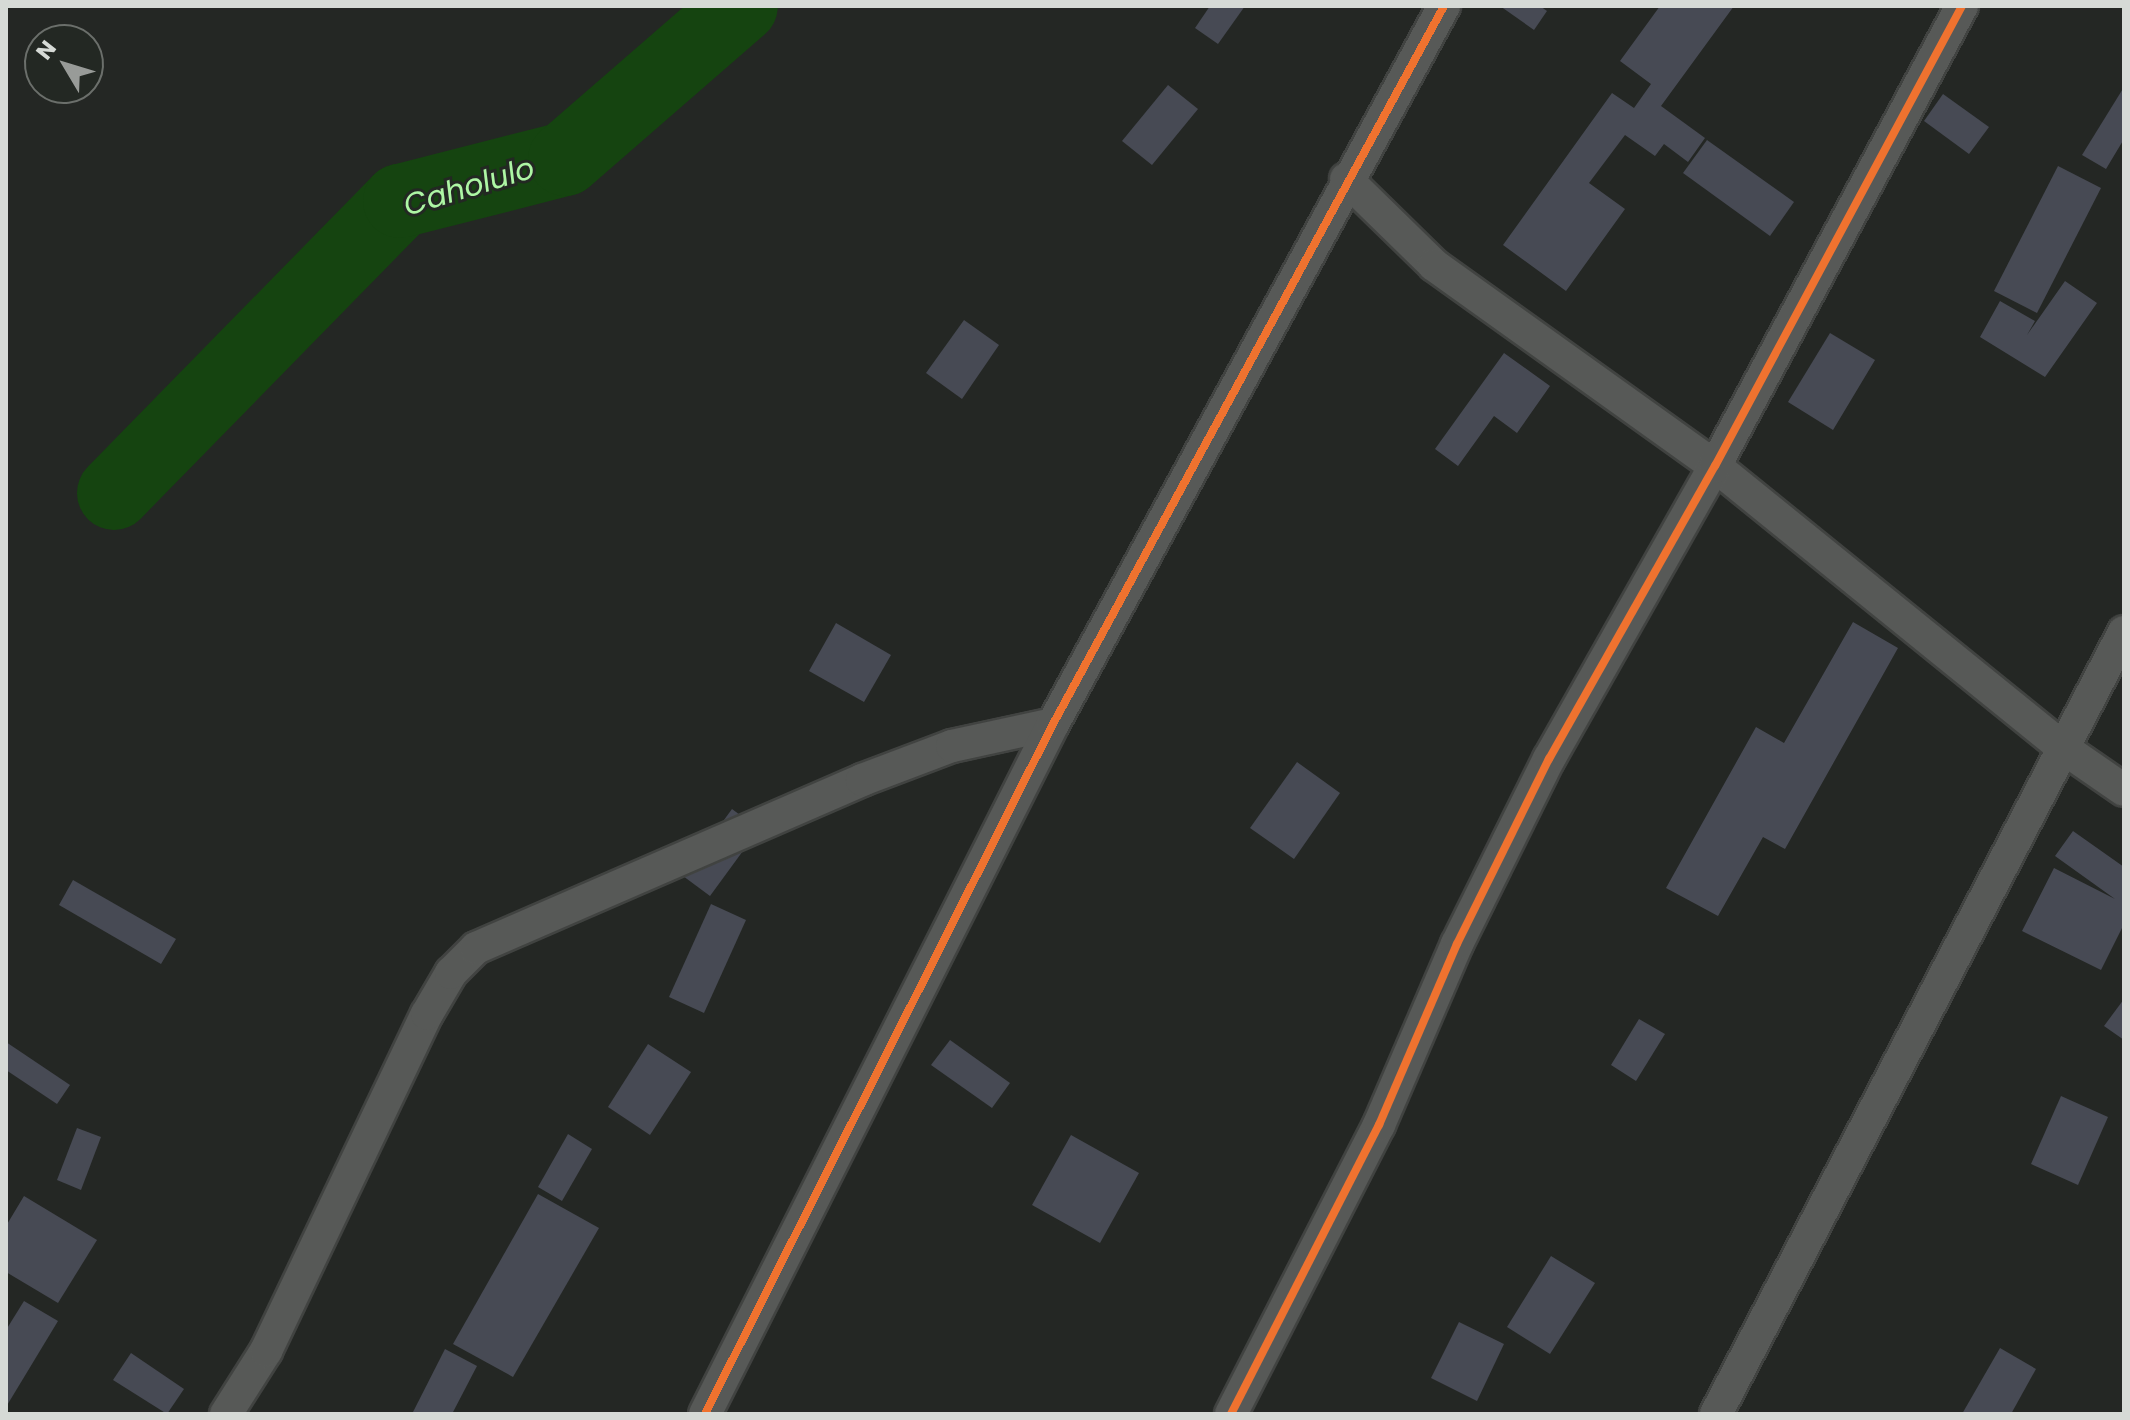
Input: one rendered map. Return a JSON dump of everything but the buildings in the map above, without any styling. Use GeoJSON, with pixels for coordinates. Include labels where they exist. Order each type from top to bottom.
{"type":"FeatureCollection","features":[{"type":"Feature","properties":{"kind":"street"},"geometry":{"type":"LineString","coordinates":[[705,1414],[1053,724],[1346,179],[1444,6]]}},
{"type":"Feature","properties":{"kind":"street"},"geometry":{"type":"LineString","coordinates":[[1231,1414],[1379,1125],[1457,944],[1549,759],[1715,466],[1962,6]]}},
{"type":"Feature","properties":{"kind":"street"},"geometry":{"type":"LineString","coordinates":[[1346,179],[1434,265],[1715,466],[2066,750],[2124,790]]}},
{"type":"Feature","properties":{"kind":"street"},"geometry":{"type":"LineString","coordinates":[[1716,1414],[2066,750],[2124,632]]}},
{"type":"Feature","properties":{"kind":"street"},"geometry":{"type":"LineString","coordinates":[[226,1414],[266,1351],[427,1014],[451,973],[476,948],[862,780],[952,746],[1053,724]]}},
{"type":"Feature","properties":{"kind":"waterway","name":"Caholulo"},"geometry":{"type":"LineString","coordinates":[[114,493],[400,201],[565,159],[741,6]]}},
{"type":"Feature","properties":{"kind":"cycle path"},"geometry":{"type":"LineString","coordinates":[[705,1414],[1053,724],[1444,6]]}},
{"type":"Feature","properties":{"kind":"cycle path"},"geometry":{"type":"LineString","coordinates":[[1231,1414],[1379,1125],[1457,944],[1549,759],[1715,466],[1962,6]]}}]}
